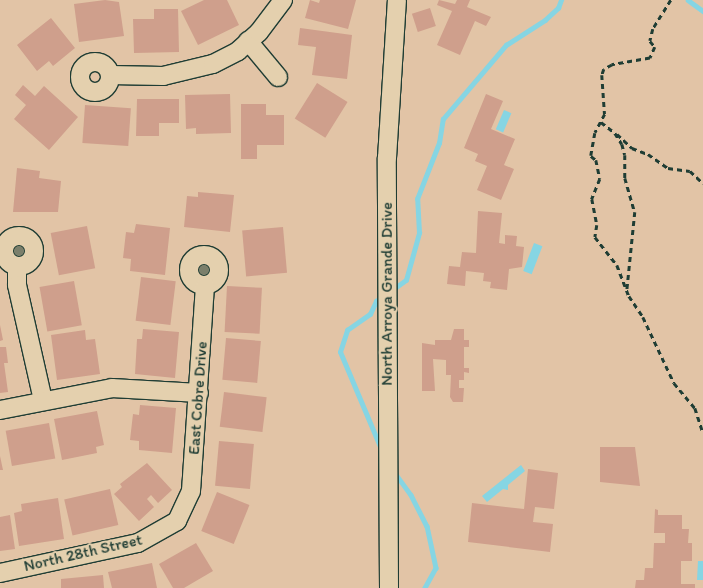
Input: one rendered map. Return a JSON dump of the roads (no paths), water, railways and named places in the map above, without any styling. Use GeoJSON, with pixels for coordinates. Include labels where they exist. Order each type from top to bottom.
{"type":"FeatureCollection","features":[{"type":"Feature","properties":{"kind":"street"},"geometry":{"type":"LineString","coordinates":[[110,75],[163,76],[188,72],[213,64],[238,51],[248,42],[283,0]]}},
{"type":"Feature","properties":{"kind":"street","name":"North Arroya Grande Drive"},"geometry":{"type":"LineString","coordinates":[[389,588],[387,158],[397,0]]}},
{"type":"Feature","properties":{"kind":"street"},"geometry":{"type":"LineString","coordinates":[[248,42],[278,77]]}},
{"type":"Feature","properties":{"kind":"street"},"geometry":{"type":"LineString","coordinates":[[18,266],[17,285],[43,400]]}},
{"type":"Feature","properties":{"kind":"street","name":"East Cobre Drive"},"geometry":{"type":"LineString","coordinates":[[184,508],[191,491],[199,393],[204,286]]}},
{"type":"Feature","properties":{"kind":"street"},"geometry":{"type":"LineString","coordinates":[[0,410],[43,400],[112,388],[199,393]]}},
{"type":"Feature","properties":{"kind":"street","name":"North 28th Street"},"geometry":{"type":"LineString","coordinates":[[0,573],[138,543],[177,521],[184,508]]}},
{"type":"Feature","properties":{"kind":"water"},"geometry":{"type":"Polygon","coordinates":[[[504,110],[511,113],[503,132],[496,129],[504,110]]]}},
{"type":"Feature","properties":{"kind":"water"},"geometry":{"type":"Polygon","coordinates":[[[534,243],[542,246],[532,274],[523,271],[534,243]]]}},
{"type":"Feature","properties":{"kind":"water"},"geometry":{"type":"Polygon","coordinates":[[[521,465],[525,471],[508,485],[508,490],[503,489],[487,502],[482,496],[521,465]]]}},
{"type":"Feature","properties":{"kind":"water"},"geometry":{"type":"Polygon","coordinates":[[[698,561],[703,561],[703,580],[697,580],[698,561]]]}},
{"type":"Feature","properties":{"kind":"waterway"},"geometry":{"type":"LineString","coordinates":[[392,290],[406,280],[419,233],[417,199],[439,143],[443,119],[506,45],[545,20],[558,8],[561,0]]}},
{"type":"Feature","properties":{"kind":"waterway"},"geometry":{"type":"LineString","coordinates":[[688,0],[703,11]]}},
{"type":"Feature","properties":{"kind":"waterway"},"geometry":{"type":"LineString","coordinates":[[381,449],[340,352],[347,330],[370,314],[376,301],[384,296]]}},
{"type":"Feature","properties":{"kind":"waterway"},"geometry":{"type":"LineString","coordinates":[[395,473],[411,495],[427,526],[436,568],[425,588]]}}]}
